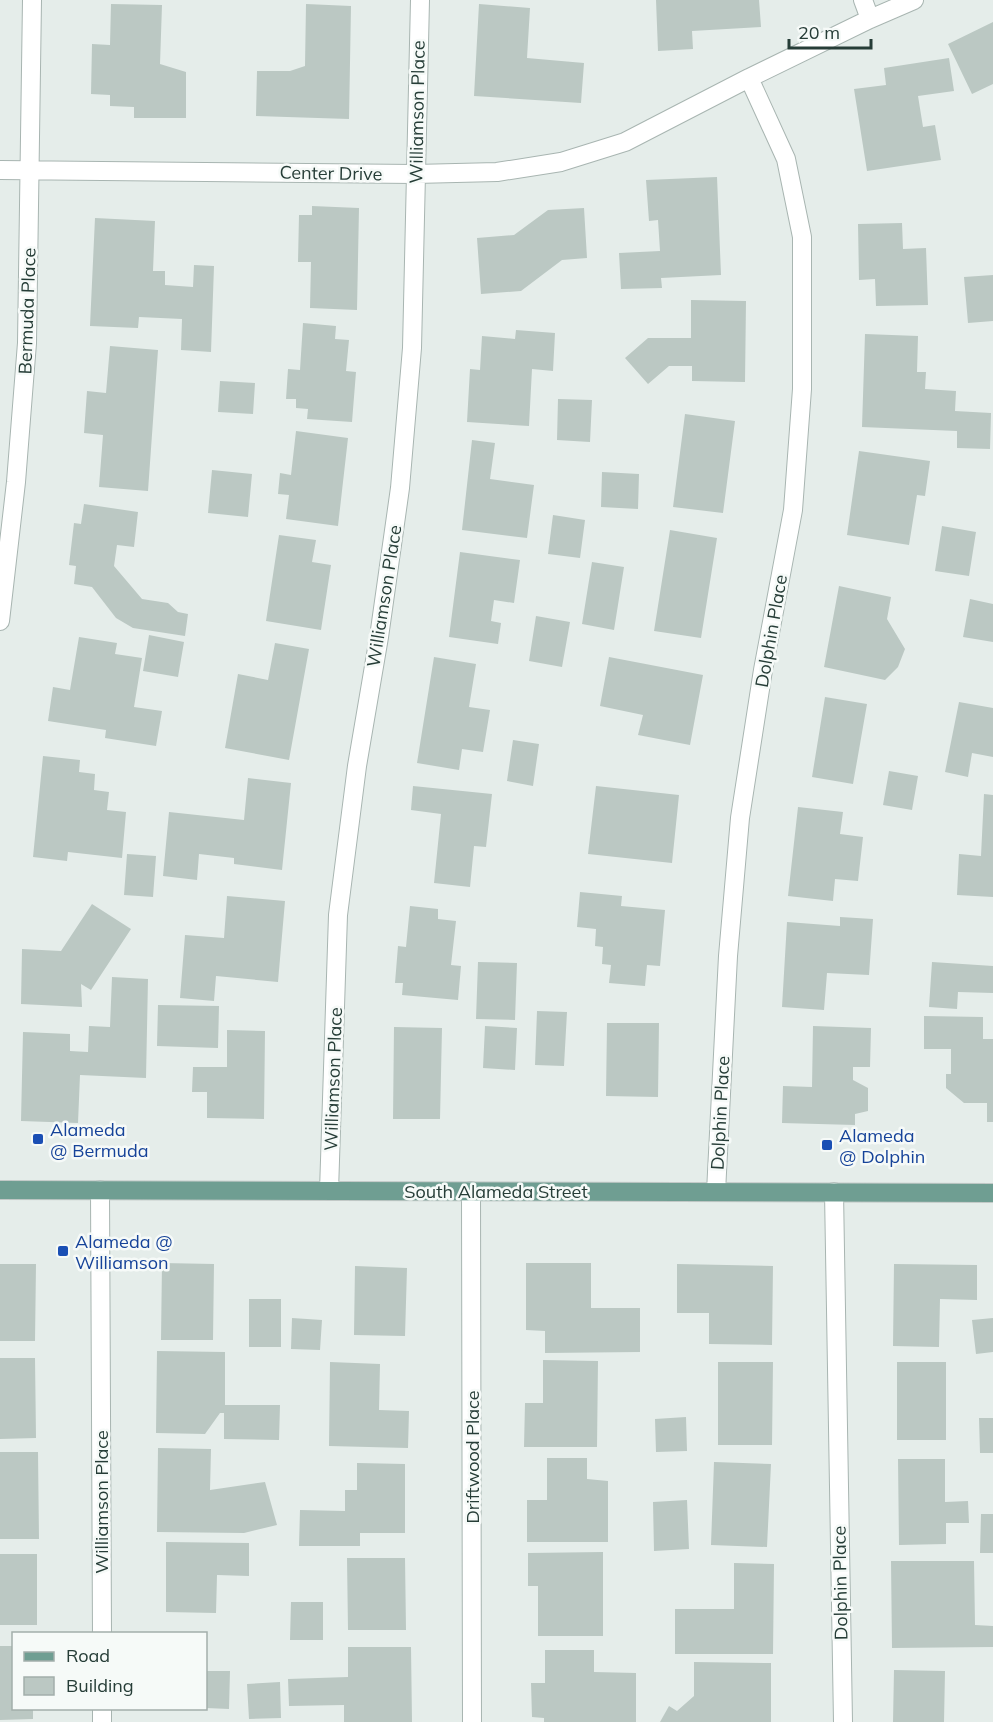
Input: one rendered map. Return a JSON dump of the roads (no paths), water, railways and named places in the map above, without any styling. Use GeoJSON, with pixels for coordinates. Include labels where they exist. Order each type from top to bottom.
{"type":"FeatureCollection","features":[{"type":"Feature","properties":{"kind":"main road","name":"South Alameda Street"},"geometry":{"type":"LineString","coordinates":[[0,1190],[993,1193]]}},
{"type":"Feature","properties":{"kind":"street","name":"Bermuda Place"},"geometry":{"type":"LineString","coordinates":[[0,621],[16,482],[27,342],[32,0]]}},
{"type":"Feature","properties":{"kind":"street","name":"Williamson Place"},"geometry":{"type":"LineString","coordinates":[[329,1191],[338,915],[357,766],[379,637],[400,488],[412,348],[420,0]]}},
{"type":"Feature","properties":{"kind":"street"},"geometry":{"type":"LineString","coordinates":[[863,0],[870,19]]}},
{"type":"Feature","properties":{"kind":"street","name":"Center Drive"},"geometry":{"type":"LineString","coordinates":[[0,170],[415,174],[496,172],[561,162],[625,142],[748,78],[914,0]]}},
{"type":"Feature","properties":{"kind":"street","name":"Dolphin Place"},"geometry":{"type":"LineString","coordinates":[[716,1192],[728,956],[740,818],[763,670],[793,510],[802,389],[802,237],[786,159],[748,78]]}},
{"type":"Feature","properties":{"kind":"street","name":"Williamson Place"},"geometry":{"type":"LineString","coordinates":[[100,1190],[102,1632]]}},
{"type":"Feature","properties":{"kind":"street","name":"Driftwood Place"},"geometry":{"type":"LineString","coordinates":[[471,1191],[472,1722]]}},
{"type":"Feature","properties":{"kind":"street","name":"Dolphin Place"},"geometry":{"type":"LineString","coordinates":[[834,1192],[843,1722]]}},
{"type":"Feature","properties":{"kind":"place","name":"Alameda @ Bermuda"},"geometry":{"type":"Point","coordinates":[38,1139]}},
{"type":"Feature","properties":{"kind":"place","name":"Alameda @ Dolphin"},"geometry":{"type":"Point","coordinates":[827,1145]}},
{"type":"Feature","properties":{"kind":"place","name":"Alameda @ Williamson"},"geometry":{"type":"Point","coordinates":[63,1251]}}]}
